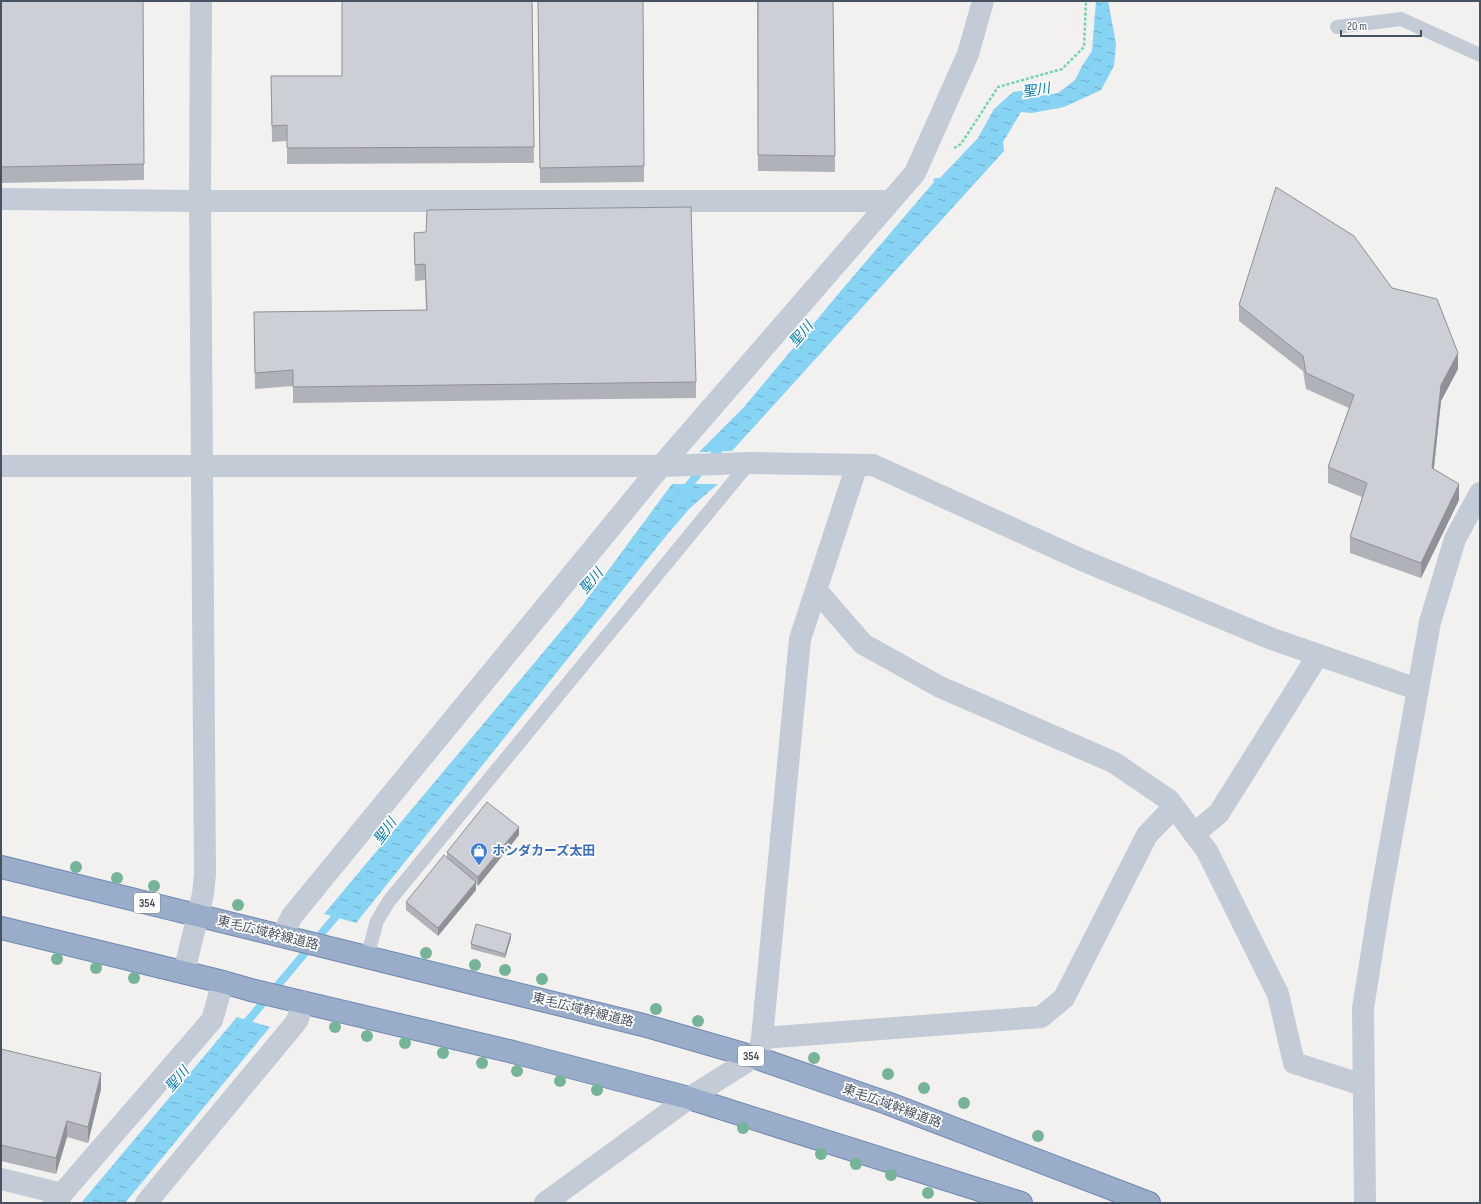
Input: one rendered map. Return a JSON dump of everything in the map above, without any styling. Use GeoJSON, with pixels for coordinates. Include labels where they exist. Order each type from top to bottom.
{"type":"FeatureCollection","features":[{"type":"Feature","properties":{"kind":"highway","name":"東毛広域幹線道路"},"geometry":{"type":"LineString","coordinates":[[1,868],[643,1025],[758,1048],[887,1103],[1150,1203]]}},
{"type":"Feature","properties":{"kind":"highway"},"geometry":{"type":"LineString","coordinates":[[1,928],[184,972],[300,1002],[513,1052],[689,1098],[1021,1203]]}},
{"type":"Feature","properties":{"kind":"street"},"geometry":{"type":"LineString","coordinates":[[184,972],[203,894],[205,874],[200,201],[201,1]]}},
{"type":"Feature","properties":{"kind":"street"},"geometry":{"type":"LineString","coordinates":[[287,938],[292,916],[662,466],[915,173],[968,54],[983,1]]}},
{"type":"Feature","properties":{"kind":"street"},"geometry":{"type":"LineString","coordinates":[[1,199],[200,201],[891,201]]}},
{"type":"Feature","properties":{"kind":"street"},"geometry":{"type":"LineString","coordinates":[[1,466],[684,466],[749,463],[873,465],[1082,560],[1272,639],[1417,689]]}},
{"type":"Feature","properties":{"kind":"street"},"geometry":{"type":"LineString","coordinates":[[758,1048],[800,639],[857,465]]}},
{"type":"Feature","properties":{"kind":"street"},"geometry":{"type":"LineString","coordinates":[[1365,1203],[1363,1008],[1417,689],[1430,622],[1455,539],[1480,493]]}},
{"type":"Feature","properties":{"kind":"street"},"geometry":{"type":"LineString","coordinates":[[816,590],[863,644],[940,687],[1113,762],[1169,800],[1207,851],[1278,994],[1294,1063],[1363,1085]]}},
{"type":"Feature","properties":{"kind":"street"},"geometry":{"type":"LineString","coordinates":[[1194,834],[1219,813],[1318,655]]}},
{"type":"Feature","properties":{"kind":"street"},"geometry":{"type":"LineString","coordinates":[[545,1203],[758,1048],[1041,1017],[1064,998],[1147,835],[1174,807]]}},
{"type":"Feature","properties":{"kind":"street"},"geometry":{"type":"LineString","coordinates":[[1,1179],[58,1198],[212,1020],[223,982]]}},
{"type":"Feature","properties":{"kind":"street"},"geometry":{"type":"LineString","coordinates":[[146,1203],[293,1026],[298,1019],[300,1002]]}},
{"type":"Feature","properties":{"kind":"lane"},"geometry":{"type":"LineString","coordinates":[[1337,27],[1401,19],[1480,55]]}},
{"type":"Feature","properties":{"kind":"lane"},"geometry":{"type":"LineString","coordinates":[[367,957],[377,922],[389,901],[749,463]]}},
{"type":"Feature","properties":{"kind":"path"},"geometry":{"type":"LineString","coordinates":[[948,152],[961,144],[998,87],[1062,69],[1084,47],[1086,1]]}},
{"type":"Feature","properties":{"kind":"water"},"geometry":{"type":"Polygon","coordinates":[[[1096,1],[1108,1],[1116,44],[1114,66],[1101,90],[1064,107],[1032,113],[1021,112],[1003,142],[1004,151],[732,451],[699,452],[744,407],[934,182],[933,180],[935,178],[940,178],[978,138],[994,109],[1013,92],[1035,89],[1040,96],[1058,93],[1075,80],[1092,51],[1096,1]]]}},
{"type":"Feature","properties":{"kind":"water"},"geometry":{"type":"Polygon","coordinates":[[[672,484],[718,484],[690,508],[666,536],[356,923],[324,914],[582,606],[672,484]]]}},
{"type":"Feature","properties":{"kind":"water"},"geometry":{"type":"Polygon","coordinates":[[[237,1017],[270,1027],[125,1203],[81,1203],[237,1017]]]}},
{"type":"Feature","properties":{"kind":"building"},"geometry":{"type":"Polygon","coordinates":[[[1,1],[143,1],[144,164],[1,167],[1,1]]]}},
{"type":"Feature","properties":{"kind":"building"},"geometry":{"type":"Polygon","coordinates":[[[342,1],[532,1],[534,147],[287,148],[287,125],[272,126],[271,76],[342,76],[342,1]]]}},
{"type":"Feature","properties":{"kind":"building"},"geometry":{"type":"Polygon","coordinates":[[[538,1],[643,1],[644,166],[540,168],[538,1]]]}},
{"type":"Feature","properties":{"kind":"building"},"geometry":{"type":"Polygon","coordinates":[[[758,1],[833,1],[835,156],[758,155],[758,1]]]}},
{"type":"Feature","properties":{"kind":"building"},"geometry":{"type":"Polygon","coordinates":[[[1276,187],[1354,236],[1392,288],[1437,299],[1458,353],[1441,385],[1432,468],[1459,484],[1421,563],[1350,537],[1367,483],[1328,467],[1354,395],[1306,373],[1303,356],[1239,305],[1276,187]]]}},
{"type":"Feature","properties":{"kind":"building"},"geometry":{"type":"Polygon","coordinates":[[[691,207],[696,382],[293,387],[293,370],[255,373],[254,312],[427,310],[425,264],[415,265],[414,233],[426,232],[427,210],[691,207]]]}},
{"type":"Feature","properties":{"kind":"building"},"geometry":{"type":"Polygon","coordinates":[[[487,802],[519,827],[478,877],[447,852],[487,802]]]}},
{"type":"Feature","properties":{"kind":"building"},"geometry":{"type":"Polygon","coordinates":[[[444,855],[476,882],[438,928],[406,902],[444,855]]]}},
{"type":"Feature","properties":{"kind":"building"},"geometry":{"type":"Polygon","coordinates":[[[476,924],[511,934],[505,954],[471,944],[476,924]]]}},
{"type":"Feature","properties":{"kind":"building"},"geometry":{"type":"Polygon","coordinates":[[[1,1049],[101,1073],[88,1127],[67,1121],[56,1158],[1,1145],[1,1049]]]}},
{"type":"Feature","properties":{"kind":"waterway","name":"聖川"},"geometry":{"type":"LineString","coordinates":[[683,492],[723,444]]}},
{"type":"Feature","properties":{"kind":"waterway","name":"聖川"},"geometry":{"type":"LineString","coordinates":[[241,1029],[342,909]]}},
{"type":"Feature","properties":{"kind":"place","name":"ホンダカーズ太田"},"geometry":{"type":"Point","coordinates":[479,866]}}]}
